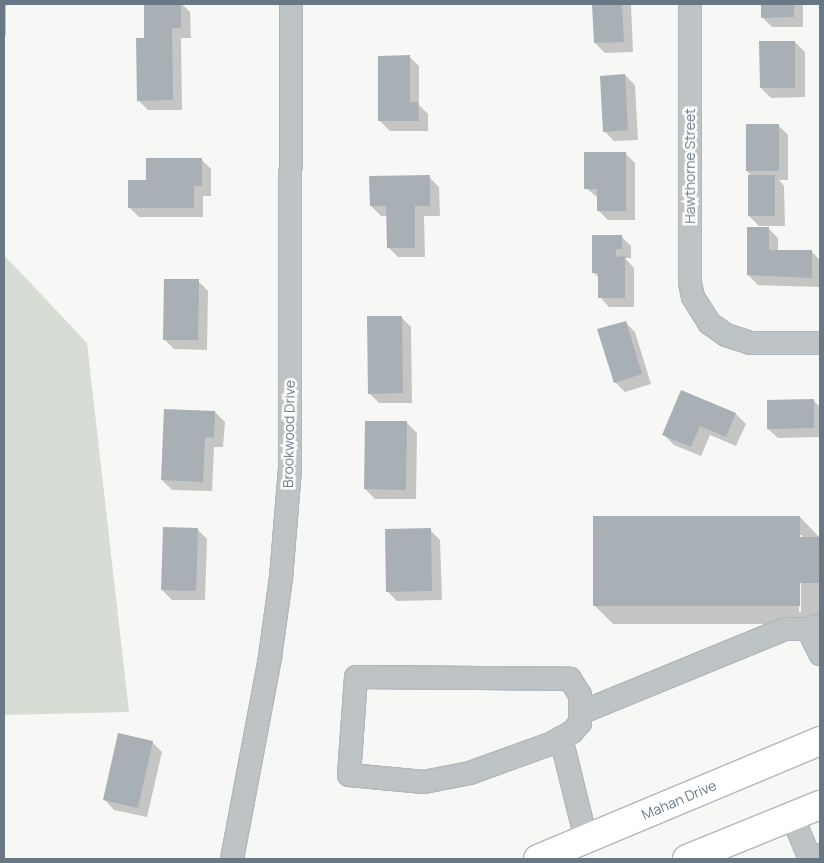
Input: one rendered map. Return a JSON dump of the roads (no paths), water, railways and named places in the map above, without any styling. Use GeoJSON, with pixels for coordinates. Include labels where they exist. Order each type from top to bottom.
{"type":"FeatureCollection","features":[{"type":"Feature","properties":{"kind":"main road","name":"Mahan Drive"},"geometry":{"type":"LineString","coordinates":[[538,859],[589,849],[820,741]]}},
{"type":"Feature","properties":{"kind":"main road"},"geometry":{"type":"LineString","coordinates":[[687,859],[820,804]]}},
{"type":"Feature","properties":{"kind":"street","name":"Brookwood Drive"},"geometry":{"type":"LineString","coordinates":[[232,859],[270,657],[281,578],[290,468],[290,4]]}},
{"type":"Feature","properties":{"kind":"street","name":"Hawthorne Street"},"geometry":{"type":"LineString","coordinates":[[690,4],[690,283],[693,297],[709,324],[726,335],[751,343],[820,343]]}},
{"type":"Feature","properties":{"kind":"street"},"geometry":{"type":"LineString","coordinates":[[580,713],[785,629],[814,627],[820,654]]}},
{"type":"Feature","properties":{"kind":"street"},"geometry":{"type":"LineString","coordinates":[[356,677],[570,678],[580,695],[580,713],[580,723],[561,738],[470,772],[424,782],[349,775],[356,677]]}},
{"type":"Feature","properties":{"kind":"street"},"geometry":{"type":"LineString","coordinates":[[561,738],[589,849]]}},
{"type":"Feature","properties":{"kind":"street"},"geometry":{"type":"LineString","coordinates":[[792,816],[810,859],[820,855]]}}]}
